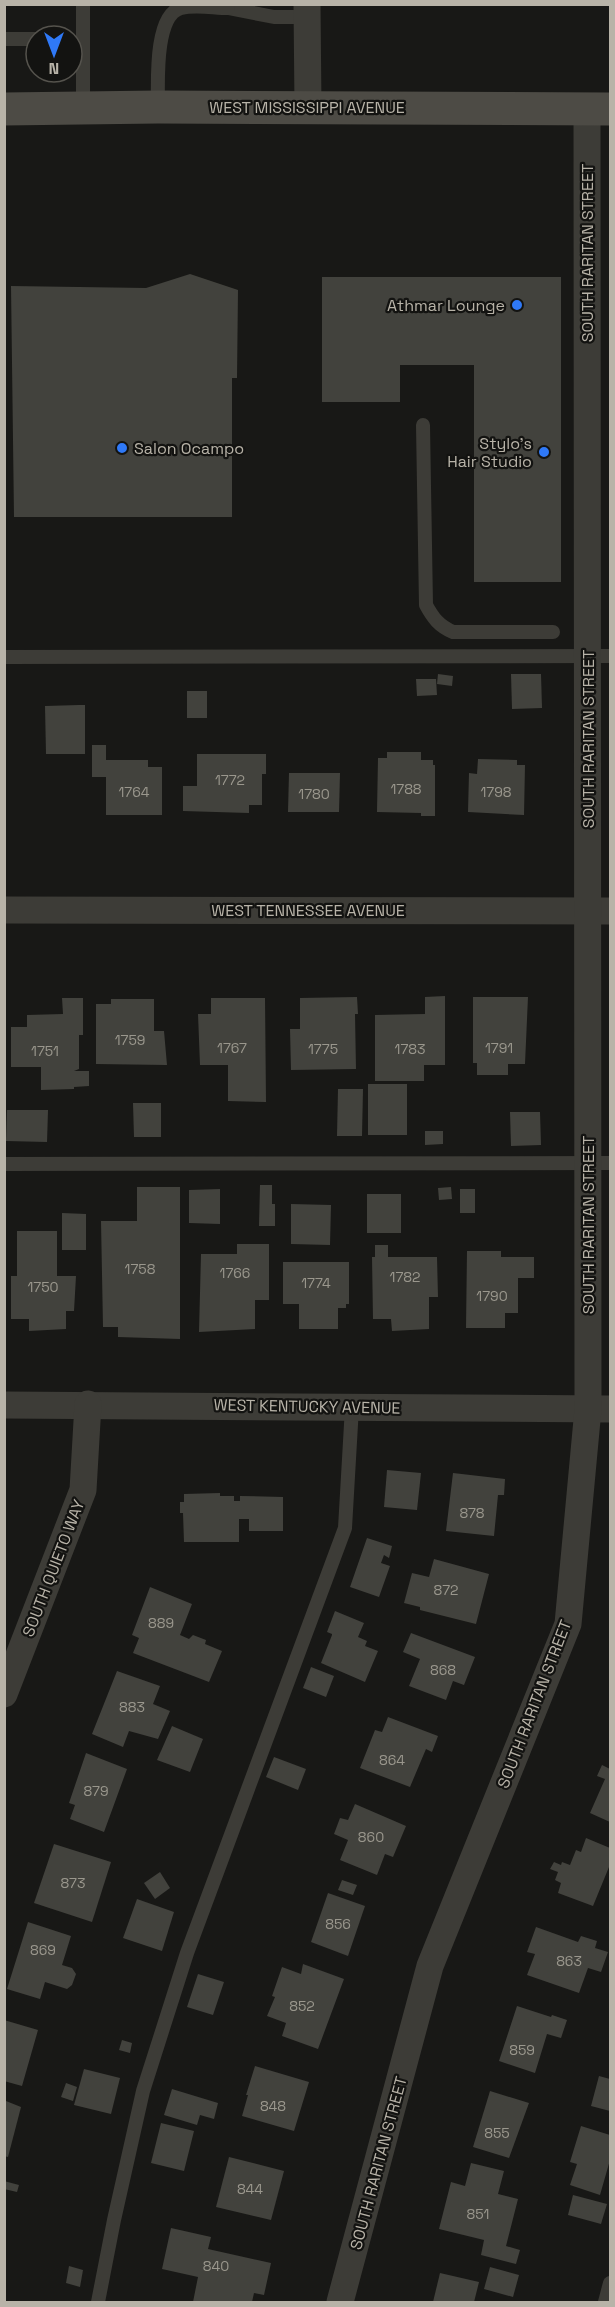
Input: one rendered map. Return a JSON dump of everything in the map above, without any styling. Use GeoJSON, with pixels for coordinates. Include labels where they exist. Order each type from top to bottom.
{"type":"FeatureCollection","features":[{"type":"Feature","properties":{"kind":"main road","name":"WEST MISSISSIPPI AVENUE"},"geometry":{"type":"LineString","coordinates":[[4,109],[308,106],[599,109]]}},
{"type":"Feature","properties":{"kind":"street"},"geometry":{"type":"LineString","coordinates":[[307,11],[308,106]]}},
{"type":"Feature","properties":{"kind":"street","name":"SOUTH RARITAN STREET"},"geometry":{"type":"LineString","coordinates":[[340,2302],[430,1966],[568,1624],[599,1409],[599,109]]}},
{"type":"Feature","properties":{"kind":"street","name":"WEST TENNESSEE AVENUE"},"geometry":{"type":"LineString","coordinates":[[4,910],[599,911]]}},
{"type":"Feature","properties":{"kind":"street","name":"SOUTH QUIETO WAY"},"geometry":{"type":"LineString","coordinates":[[4,1694],[82,1490],[88,1404]]}},
{"type":"Feature","properties":{"kind":"street","name":"WEST KENTUCKY AVENUE"},"geometry":{"type":"LineString","coordinates":[[4,1405],[599,1409]]}},
{"type":"Feature","properties":{"kind":"lane"},"geometry":{"type":"LineString","coordinates":[[80,24],[83,4]]}},
{"type":"Feature","properties":{"kind":"lane"},"geometry":{"type":"LineString","coordinates":[[158,106],[158,60],[167,18],[173,11],[183,7],[228,6],[274,17],[307,11]]}},
{"type":"Feature","properties":{"kind":"lane"},"geometry":{"type":"LineString","coordinates":[[4,39],[24,39]]}},
{"type":"Feature","properties":{"kind":"lane"},"geometry":{"type":"LineString","coordinates":[[81,84],[83,108]]}},
{"type":"Feature","properties":{"kind":"lane"},"geometry":{"type":"LineString","coordinates":[[423,425],[426,605],[441,627],[453,632],[553,632]]}},
{"type":"Feature","properties":{"kind":"lane"},"geometry":{"type":"LineString","coordinates":[[453,632],[453,657]]}},
{"type":"Feature","properties":{"kind":"lane"},"geometry":{"type":"LineString","coordinates":[[4,657],[599,656]]}},
{"type":"Feature","properties":{"kind":"lane"},"geometry":{"type":"LineString","coordinates":[[4,1164],[599,1163]]}},
{"type":"Feature","properties":{"kind":"lane"},"geometry":{"type":"LineString","coordinates":[[98,2302],[143,2091],[183,1963],[345,1528],[352,1407]]}},
{"type":"Feature","properties":{"kind":"lane"},"geometry":{"type":"LineString","coordinates":[[605,2302],[610,2283]]}},
{"type":"Feature","properties":{"kind":"building","name":"Salon Ocampo"},"geometry":{"type":"Polygon","coordinates":[[[190,274],[238,290],[237,378],[232,378],[232,517],[14,517],[11,286],[146,288],[190,274]]]}},
{"type":"Feature","properties":{"kind":"building"},"geometry":{"type":"Polygon","coordinates":[[[322,277],[561,277],[561,582],[474,582],[474,365],[400,365],[400,402],[322,402],[322,277]]]}},
{"type":"Feature","properties":{"kind":"building"},"geometry":{"type":"Polygon","coordinates":[[[438,674],[453,676],[452,686],[437,684],[438,674]]]}},
{"type":"Feature","properties":{"kind":"building"},"geometry":{"type":"Polygon","coordinates":[[[511,674],[541,674],[542,708],[512,709],[511,674]]]}},
{"type":"Feature","properties":{"kind":"building"},"geometry":{"type":"Polygon","coordinates":[[[416,679],[436,679],[437,695],[417,696],[416,679]]]}},
{"type":"Feature","properties":{"kind":"building"},"geometry":{"type":"Polygon","coordinates":[[[187,691],[207,691],[207,718],[187,718],[187,691]]]}},
{"type":"Feature","properties":{"kind":"building"},"geometry":{"type":"Polygon","coordinates":[[[85,705],[85,754],[46,754],[45,706],[85,705]]]}},
{"type":"Feature","properties":{"kind":"building"},"geometry":{"type":"Polygon","coordinates":[[[92,745],[106,745],[106,760],[148,760],[148,767],[162,767],[162,815],[106,815],[106,777],[92,777],[92,745]]]}},
{"type":"Feature","properties":{"kind":"building"},"geometry":{"type":"Polygon","coordinates":[[[387,752],[421,752],[421,760],[433,760],[433,765],[435,765],[435,816],[421,816],[421,813],[377,812],[378,758],[387,758],[387,752]]]}},
{"type":"Feature","properties":{"kind":"building"},"geometry":{"type":"Polygon","coordinates":[[[197,754],[266,754],[266,774],[262,774],[262,805],[249,805],[249,813],[183,811],[183,786],[197,786],[197,754]]]}},
{"type":"Feature","properties":{"kind":"building"},"geometry":{"type":"Polygon","coordinates":[[[478,759],[517,760],[517,765],[525,765],[524,815],[468,812],[469,773],[477,774],[478,759]]]}},
{"type":"Feature","properties":{"kind":"building"},"geometry":{"type":"Polygon","coordinates":[[[289,773],[340,773],[339,812],[288,812],[289,773]]]}},
{"type":"Feature","properties":{"kind":"building"},"geometry":{"type":"Polygon","coordinates":[[[445,996],[445,1065],[424,1065],[424,1081],[375,1081],[375,1015],[425,1014],[425,997],[445,996]]]}},
{"type":"Feature","properties":{"kind":"building"},"geometry":{"type":"Polygon","coordinates":[[[357,997],[356,1069],[291,1070],[290,1029],[300,1029],[300,998],[357,997]]]}},
{"type":"Feature","properties":{"kind":"building"},"geometry":{"type":"Polygon","coordinates":[[[473,997],[528,997],[525,1064],[508,1064],[508,1075],[477,1075],[477,1063],[473,1063],[473,997]]]}},
{"type":"Feature","properties":{"kind":"building"},"geometry":{"type":"Polygon","coordinates":[[[62,998],[83,998],[83,1035],[79,1035],[79,1069],[74,1071],[89,1071],[89,1086],[41,1090],[41,1067],[11,1067],[11,1027],[27,1027],[27,1015],[63,1014],[62,998]]]}},
{"type":"Feature","properties":{"kind":"building"},"geometry":{"type":"Polygon","coordinates":[[[211,998],[265,998],[266,1102],[228,1101],[228,1065],[200,1065],[198,1014],[211,1014],[211,998]]]}},
{"type":"Feature","properties":{"kind":"building"},"geometry":{"type":"Polygon","coordinates":[[[111,999],[154,999],[154,1031],[164,1031],[167,1065],[96,1064],[96,1004],[111,1004],[111,999]]]}},
{"type":"Feature","properties":{"kind":"building"},"geometry":{"type":"Polygon","coordinates":[[[368,1084],[407,1084],[407,1135],[368,1135],[368,1084]]]}},
{"type":"Feature","properties":{"kind":"building"},"geometry":{"type":"Polygon","coordinates":[[[338,1089],[363,1089],[362,1136],[337,1136],[338,1089]]]}},
{"type":"Feature","properties":{"kind":"building"},"geometry":{"type":"Polygon","coordinates":[[[133,1103],[161,1103],[161,1137],[134,1137],[133,1103]]]}},
{"type":"Feature","properties":{"kind":"building"},"geometry":{"type":"Polygon","coordinates":[[[7,1110],[48,1110],[47,1142],[6,1141],[7,1110]]]}},
{"type":"Feature","properties":{"kind":"building"},"geometry":{"type":"Polygon","coordinates":[[[510,1112],[540,1112],[541,1145],[511,1146],[510,1112]]]}},
{"type":"Feature","properties":{"kind":"building"},"geometry":{"type":"Polygon","coordinates":[[[425,1131],[443,1131],[443,1144],[425,1145],[425,1131]]]}},
{"type":"Feature","properties":{"kind":"building"},"geometry":{"type":"Polygon","coordinates":[[[260,1185],[272,1185],[275,1226],[259,1226],[260,1185]]]}},
{"type":"Feature","properties":{"kind":"building"},"geometry":{"type":"Polygon","coordinates":[[[137,1187],[180,1187],[180,1339],[118,1337],[118,1327],[103,1327],[101,1221],[137,1221],[137,1187]]]}},
{"type":"Feature","properties":{"kind":"building"},"geometry":{"type":"Polygon","coordinates":[[[451,1187],[452,1199],[439,1200],[438,1188],[451,1187]]]}},
{"type":"Feature","properties":{"kind":"building"},"geometry":{"type":"Polygon","coordinates":[[[220,1189],[220,1224],[189,1223],[189,1190],[220,1189]]]}},
{"type":"Feature","properties":{"kind":"building"},"geometry":{"type":"Polygon","coordinates":[[[460,1189],[475,1189],[475,1213],[460,1213],[460,1189]]]}},
{"type":"Feature","properties":{"kind":"building"},"geometry":{"type":"Polygon","coordinates":[[[367,1194],[401,1194],[401,1233],[367,1233],[367,1194]]]}},
{"type":"Feature","properties":{"kind":"building"},"geometry":{"type":"Polygon","coordinates":[[[291,1204],[331,1205],[330,1245],[291,1244],[291,1204]]]}},
{"type":"Feature","properties":{"kind":"building"},"geometry":{"type":"Polygon","coordinates":[[[62,1213],[86,1214],[86,1250],[62,1250],[62,1213]]]}},
{"type":"Feature","properties":{"kind":"building"},"geometry":{"type":"Polygon","coordinates":[[[17,1231],[57,1231],[57,1276],[76,1276],[74,1311],[66,1311],[66,1329],[29,1331],[29,1319],[11,1319],[11,1276],[17,1276],[17,1231]]]}},
{"type":"Feature","properties":{"kind":"building"},"geometry":{"type":"Polygon","coordinates":[[[237,1244],[269,1244],[269,1300],[255,1300],[255,1329],[199,1332],[201,1254],[237,1254],[237,1244]]]}},
{"type":"Feature","properties":{"kind":"building"},"geometry":{"type":"Polygon","coordinates":[[[375,1245],[388,1245],[388,1257],[437,1257],[438,1297],[429,1297],[429,1329],[392,1331],[391,1319],[373,1319],[372,1257],[375,1257],[375,1245]]]}},
{"type":"Feature","properties":{"kind":"building"},"geometry":{"type":"Polygon","coordinates":[[[467,1251],[501,1251],[501,1257],[534,1257],[534,1278],[518,1278],[518,1313],[505,1313],[505,1328],[466,1328],[467,1251]]]}},
{"type":"Feature","properties":{"kind":"building"},"geometry":{"type":"Polygon","coordinates":[[[283,1262],[349,1262],[349,1304],[346,1304],[346,1308],[338,1308],[338,1329],[299,1329],[299,1304],[283,1304],[283,1262]]]}},
{"type":"Feature","properties":{"kind":"building"},"geometry":{"type":"Polygon","coordinates":[[[387,1470],[421,1473],[417,1510],[384,1507],[387,1470]]]}},
{"type":"Feature","properties":{"kind":"building"},"geometry":{"type":"Polygon","coordinates":[[[453,1473],[505,1479],[504,1495],[498,1495],[494,1536],[446,1531],[453,1473]]]}},
{"type":"Feature","properties":{"kind":"building"},"geometry":{"type":"Polygon","coordinates":[[[220,1493],[220,1496],[234,1496],[234,1501],[240,1501],[240,1496],[283,1497],[283,1531],[249,1531],[249,1519],[239,1519],[239,1542],[184,1542],[183,1513],[180,1513],[180,1502],[184,1502],[184,1494],[220,1493]]]}},
{"type":"Feature","properties":{"kind":"building"},"geometry":{"type":"Polygon","coordinates":[[[367,1538],[392,1546],[389,1558],[384,1555],[381,1563],[390,1566],[379,1597],[350,1587],[367,1538]]]}},
{"type":"Feature","properties":{"kind":"building"},"geometry":{"type":"Polygon","coordinates":[[[434,1559],[489,1574],[476,1624],[420,1610],[420,1607],[404,1603],[412,1573],[429,1577],[434,1559]]]}},
{"type":"Feature","properties":{"kind":"building"},"geometry":{"type":"Polygon","coordinates":[[[150,1587],[192,1604],[180,1635],[189,1639],[193,1635],[206,1640],[205,1644],[222,1651],[209,1682],[133,1653],[139,1638],[132,1635],[150,1587]]]}},
{"type":"Feature","properties":{"kind":"building"},"geometry":{"type":"Polygon","coordinates":[[[335,1611],[364,1623],[358,1637],[367,1641],[365,1646],[378,1651],[365,1682],[321,1663],[332,1635],[327,1632],[335,1611]]]}},
{"type":"Feature","properties":{"kind":"building"},"geometry":{"type":"Polygon","coordinates":[[[411,1633],[475,1657],[464,1685],[453,1681],[446,1700],[409,1686],[420,1659],[403,1652],[411,1633]]]}},
{"type":"Feature","properties":{"kind":"building"},"geometry":{"type":"Polygon","coordinates":[[[311,1667],[334,1676],[326,1697],[303,1688],[311,1667]]]}},
{"type":"Feature","properties":{"kind":"building"},"geometry":{"type":"Polygon","coordinates":[[[117,1671],[160,1686],[153,1704],[170,1711],[158,1739],[129,1731],[123,1747],[92,1734],[117,1671]]]}},
{"type":"Feature","properties":{"kind":"building"},"geometry":{"type":"Polygon","coordinates":[[[388,1717],[438,1736],[432,1752],[426,1749],[410,1787],[360,1768],[375,1730],[382,1732],[388,1717]]]}},
{"type":"Feature","properties":{"kind":"building"},"geometry":{"type":"Polygon","coordinates":[[[172,1726],[203,1739],[190,1772],[157,1760],[172,1726]]]}},
{"type":"Feature","properties":{"kind":"building"},"geometry":{"type":"Polygon","coordinates":[[[86,1753],[127,1769],[104,1832],[70,1819],[75,1805],[69,1803],[86,1753]]]}},
{"type":"Feature","properties":{"kind":"building"},"geometry":{"type":"Polygon","coordinates":[[[274,1757],[306,1769],[298,1790],[266,1777],[274,1757]]]}},
{"type":"Feature","properties":{"kind":"building"},"geometry":{"type":"Polygon","coordinates":[[[602,1765],[610,1769],[610,1822],[590,1813],[605,1779],[597,1776],[602,1765]]]}},
{"type":"Feature","properties":{"kind":"building"},"geometry":{"type":"Polygon","coordinates":[[[355,1804],[406,1826],[393,1857],[385,1854],[377,1875],[340,1860],[348,1840],[334,1834],[340,1818],[348,1820],[355,1804]]]}},
{"type":"Feature","properties":{"kind":"building"},"geometry":{"type":"Polygon","coordinates":[[[586,1838],[610,1848],[610,1868],[593,1906],[558,1893],[561,1883],[555,1880],[558,1872],[550,1869],[554,1862],[570,1865],[576,1850],[581,1852],[586,1838]]]}},
{"type":"Feature","properties":{"kind":"building"},"geometry":{"type":"Polygon","coordinates":[[[54,1844],[111,1862],[92,1922],[34,1903],[54,1844]]]}},
{"type":"Feature","properties":{"kind":"building"},"geometry":{"type":"Polygon","coordinates":[[[160,1872],[170,1888],[155,1899],[144,1883],[160,1872]]]}},
{"type":"Feature","properties":{"kind":"building"},"geometry":{"type":"Polygon","coordinates":[[[342,1880],[357,1885],[353,1895],[338,1890],[342,1880]]]}},
{"type":"Feature","properties":{"kind":"building"},"geometry":{"type":"Polygon","coordinates":[[[328,1893],[365,1906],[348,1956],[311,1942],[328,1893]]]}},
{"type":"Feature","properties":{"kind":"building"},"geometry":{"type":"Polygon","coordinates":[[[137,1899],[174,1912],[162,1951],[123,1938],[137,1899]]]}},
{"type":"Feature","properties":{"kind":"building"},"geometry":{"type":"Polygon","coordinates":[[[28,1922],[71,1936],[62,1965],[72,1968],[76,1974],[72,1985],[67,1989],[45,1982],[40,1999],[7,1989],[28,1922]]]}},
{"type":"Feature","properties":{"kind":"building"},"geometry":{"type":"Polygon","coordinates":[[[536,1927],[578,1942],[581,1936],[597,1941],[595,1948],[608,1952],[601,1972],[588,1968],[579,1993],[527,1975],[535,1954],[527,1952],[536,1927]]]}},
{"type":"Feature","properties":{"kind":"building"},"geometry":{"type":"Polygon","coordinates":[[[303,1964],[344,1979],[318,2049],[282,2036],[286,2023],[267,2016],[275,1997],[272,1996],[282,1967],[301,1974],[303,1964]]]}},
{"type":"Feature","properties":{"kind":"building"},"geometry":{"type":"Polygon","coordinates":[[[198,1974],[224,1982],[213,2015],[187,2007],[198,1974]]]}},
{"type":"Feature","properties":{"kind":"building"},"geometry":{"type":"Polygon","coordinates":[[[517,2006],[567,2020],[561,2038],[547,2034],[535,2073],[499,2061],[517,2006]]]}},
{"type":"Feature","properties":{"kind":"building"},"geometry":{"type":"Polygon","coordinates":[[[4,2020],[38,2030],[22,2086],[4,2081],[4,2020]]]}},
{"type":"Feature","properties":{"kind":"building"},"geometry":{"type":"Polygon","coordinates":[[[122,2040],[132,2043],[130,2053],[119,2050],[122,2040]]]}},
{"type":"Feature","properties":{"kind":"building"},"geometry":{"type":"Polygon","coordinates":[[[255,2066],[309,2082],[294,2131],[242,2116],[255,2066]]]}},
{"type":"Feature","properties":{"kind":"building"},"geometry":{"type":"Polygon","coordinates":[[[84,2069],[120,2078],[111,2114],[74,2105],[84,2069]]]}},
{"type":"Feature","properties":{"kind":"building"},"geometry":{"type":"Polygon","coordinates":[[[599,2076],[610,2079],[610,2111],[591,2106],[599,2076]]]}},
{"type":"Feature","properties":{"kind":"building"},"geometry":{"type":"Polygon","coordinates":[[[66,2083],[77,2087],[73,2101],[61,2097],[66,2083]]]}},
{"type":"Feature","properties":{"kind":"building"},"geometry":{"type":"Polygon","coordinates":[[[172,2089],[218,2103],[214,2119],[200,2115],[197,2125],[164,2115],[172,2089]]]}},
{"type":"Feature","properties":{"kind":"building"},"geometry":{"type":"Polygon","coordinates":[[[490,2091],[529,2103],[509,2158],[473,2147],[490,2091]]]}},
{"type":"Feature","properties":{"kind":"building"},"geometry":{"type":"Polygon","coordinates":[[[6,2101],[21,2107],[8,2157],[4,2156],[6,2101]]]}},
{"type":"Feature","properties":{"kind":"building"},"geometry":{"type":"Polygon","coordinates":[[[161,2123],[194,2131],[184,2171],[151,2163],[161,2123]]]}},
{"type":"Feature","properties":{"kind":"building"},"geometry":{"type":"Polygon","coordinates":[[[581,2126],[610,2135],[610,2160],[600,2195],[570,2185],[577,2164],[570,2162],[581,2126]]]}},
{"type":"Feature","properties":{"kind":"building"},"geometry":{"type":"Polygon","coordinates":[[[229,2157],[284,2171],[271,2220],[216,2207],[229,2157]]]}},
{"type":"Feature","properties":{"kind":"building"},"geometry":{"type":"Polygon","coordinates":[[[471,2163],[504,2171],[498,2194],[518,2199],[506,2246],[520,2250],[516,2264],[481,2255],[484,2240],[439,2229],[451,2182],[465,2186],[471,2163]]]}},
{"type":"Feature","properties":{"kind":"building"},"geometry":{"type":"Polygon","coordinates":[[[4,2181],[19,2185],[17,2192],[4,2189],[4,2181]]]}},
{"type":"Feature","properties":{"kind":"building"},"geometry":{"type":"Polygon","coordinates":[[[573,2195],[607,2204],[601,2224],[568,2215],[573,2195]]]}},
{"type":"Feature","properties":{"kind":"building"},"geometry":{"type":"Polygon","coordinates":[[[171,2228],[211,2237],[208,2249],[271,2263],[264,2295],[254,2293],[252,2302],[193,2302],[198,2277],[162,2269],[171,2228]]]}},
{"type":"Feature","properties":{"kind":"building"},"geometry":{"type":"Polygon","coordinates":[[[69,2266],[83,2270],[80,2287],[66,2283],[69,2266]]]}},
{"type":"Feature","properties":{"kind":"building"},"geometry":{"type":"Polygon","coordinates":[[[490,2267],[519,2275],[513,2297],[484,2289],[490,2267]]]}},
{"type":"Feature","properties":{"kind":"building"},"geometry":{"type":"Polygon","coordinates":[[[440,2273],[479,2282],[474,2302],[433,2302],[440,2273]]]}},
{"type":"Feature","properties":{"kind":"place","name":"Athmar Lounge"},"geometry":{"type":"Point","coordinates":[517,305]}},
{"type":"Feature","properties":{"kind":"place","name":"Salon Ocampo"},"geometry":{"type":"Point","coordinates":[122,448]}},
{"type":"Feature","properties":{"kind":"place","name":"Stylo's Hair Studio"},"geometry":{"type":"Point","coordinates":[544,452]}}]}
